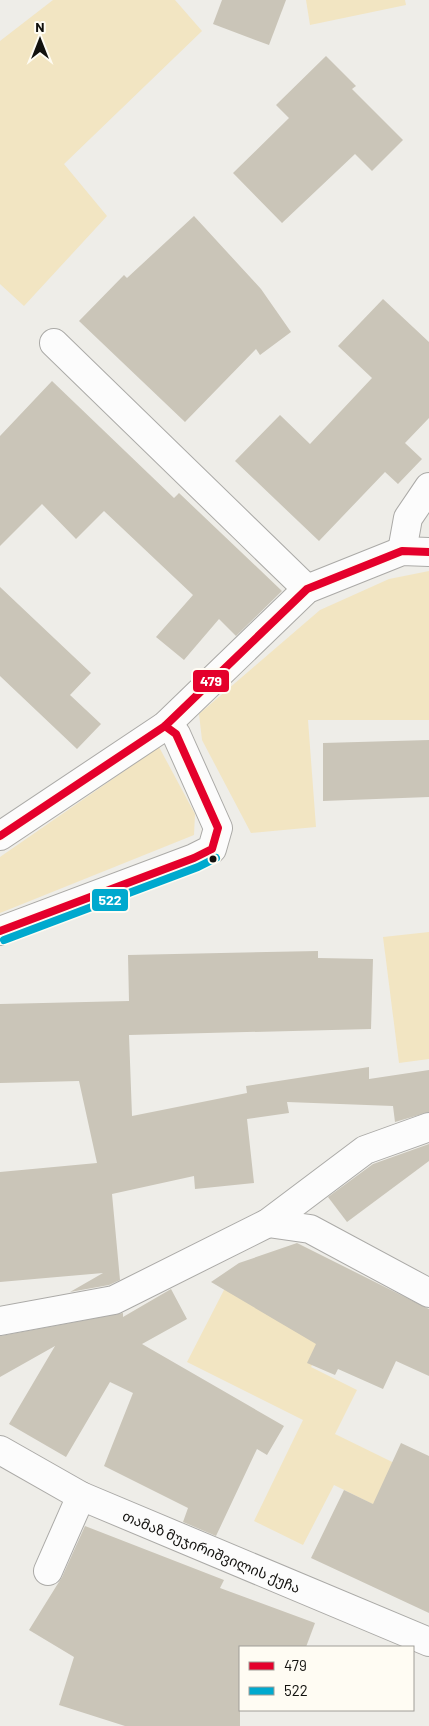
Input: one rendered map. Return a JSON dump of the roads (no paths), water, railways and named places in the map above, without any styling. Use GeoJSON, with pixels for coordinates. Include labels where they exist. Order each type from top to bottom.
{"type":"FeatureCollection","features":[{"type":"Feature","properties":{"kind":"street"},"geometry":{"type":"LineString","coordinates":[[54,343],[308,588]]}},
{"type":"Feature","properties":{"kind":"street"},"geometry":{"type":"LineString","coordinates":[[402,551],[408,518],[429,487]]}},
{"type":"Feature","properties":{"kind":"street"},"geometry":{"type":"LineString","coordinates":[[5,824],[165,726],[308,588],[402,551],[429,552]]}},
{"type":"Feature","properties":{"kind":"street"},"geometry":{"type":"LineString","coordinates":[[0,931],[194,858],[212,848],[218,828],[212,812],[176,734],[165,726]]}},
{"type":"Feature","properties":{"kind":"street"},"geometry":{"type":"LineString","coordinates":[[0,1321],[114,1300],[268,1223],[365,1150],[429,1127]]}},
{"type":"Feature","properties":{"kind":"street"},"geometry":{"type":"LineString","coordinates":[[268,1223],[310,1229],[429,1293]]}},
{"type":"Feature","properties":{"kind":"street","name":"თამაზ მუჯირიშვილის ქუჩა"},"geometry":{"type":"LineString","coordinates":[[0,1450],[81,1496],[429,1642]]}},
{"type":"Feature","properties":{"kind":"street"},"geometry":{"type":"LineString","coordinates":[[48,1571],[81,1496]]}}]}
